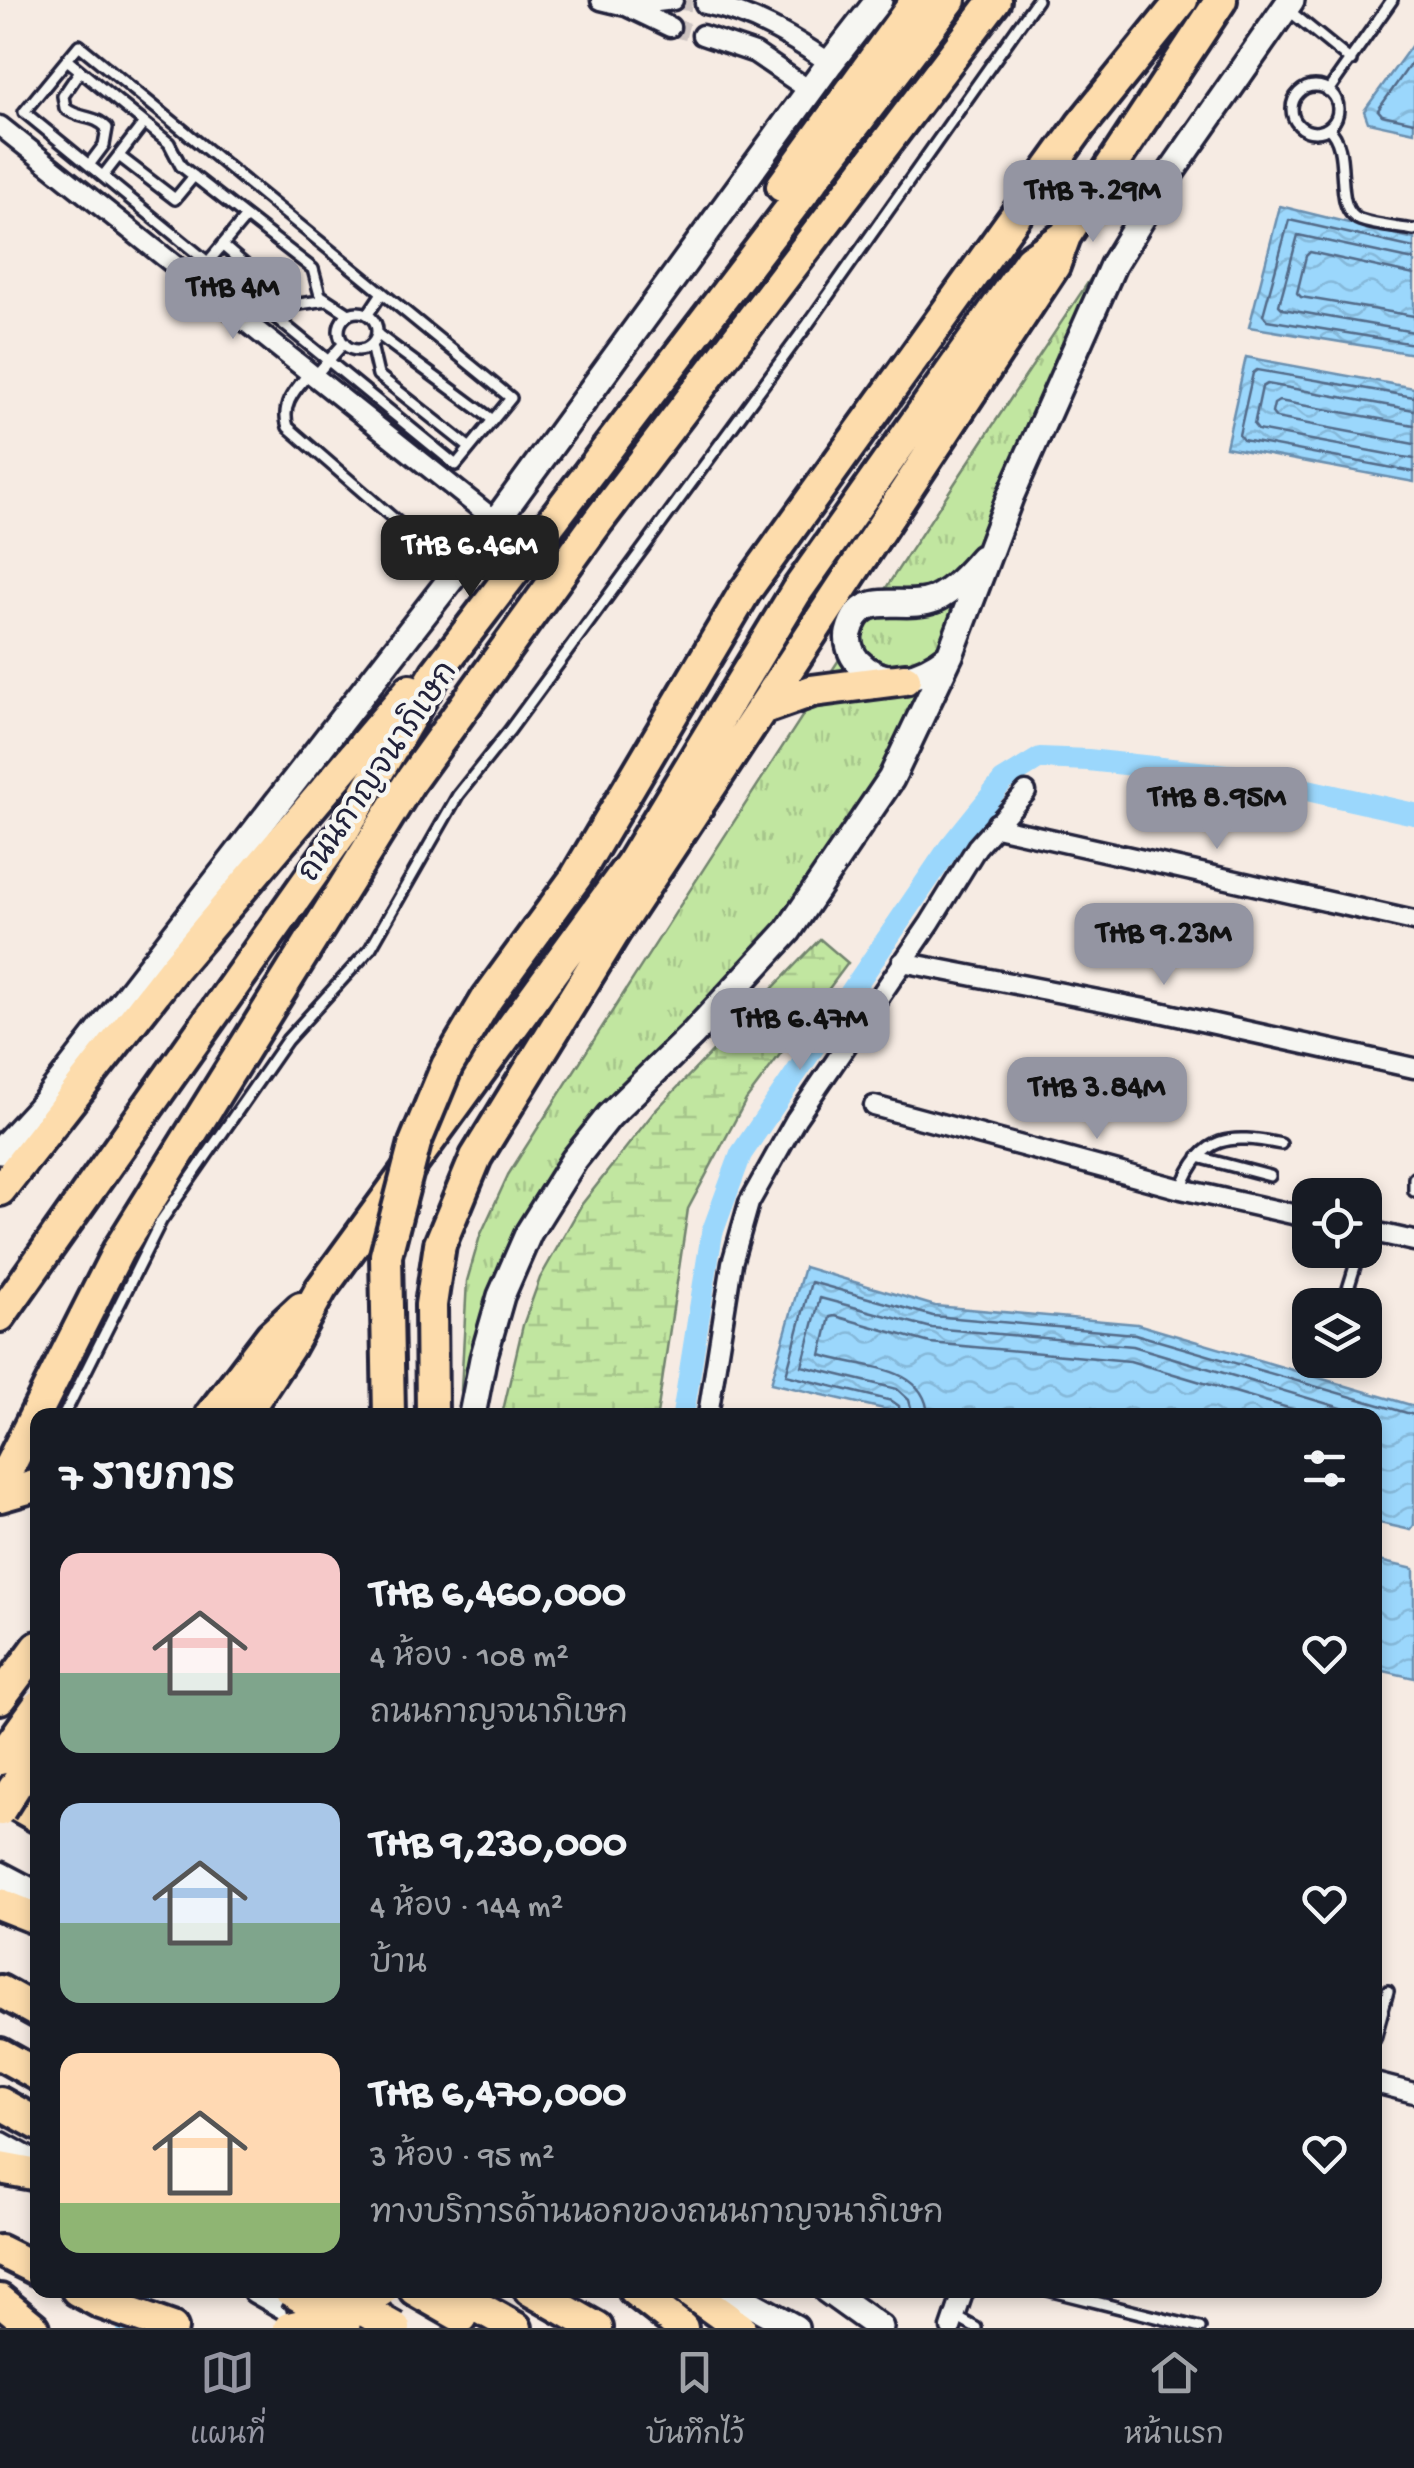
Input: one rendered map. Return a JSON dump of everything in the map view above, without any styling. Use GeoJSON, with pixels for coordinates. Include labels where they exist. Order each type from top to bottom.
{"type":"FeatureCollection","features":[{"type":"Feature","properties":{"kind":"highway"},"geometry":{"type":"LineString","coordinates":[[0,1190],[174,968],[426,673],[918,0]]}},
{"type":"Feature","properties":{"kind":"highway","name":"ถนนกาญจนาภิเษก"},"geometry":{"type":"LineString","coordinates":[[0,1316],[345,828],[436,674],[950,0]]}},
{"type":"Feature","properties":{"kind":"highway","name":"ถนนกาญจนาภิเษก"},"geometry":{"type":"LineString","coordinates":[[39,1408],[118,1251],[174,1156],[251,1040],[409,783],[598,521],[994,0]]}},
{"type":"Feature","properties":{"kind":"highway"},"geometry":{"type":"LineString","coordinates":[[388,1408],[386,1255],[415,1142],[446,1066],[487,999],[576,877],[744,593],[1000,234],[1182,0]]}},
{"type":"Feature","properties":{"kind":"highway"},"geometry":{"type":"LineString","coordinates":[[432,1408],[431,1305],[440,1244],[476,1157],[615,931],[1054,266],[1065,236],[1221,0]]}},
{"type":"Feature","properties":{"kind":"highway"},"geometry":{"type":"LineString","coordinates":[[249,1408],[322,1290],[631,864],[796,592],[1030,260],[1065,236]]}},
{"type":"Feature","properties":{"kind":"highway"},"geometry":{"type":"LineString","coordinates":[[0,1201],[339,783],[436,674]]}},
{"type":"Feature","properties":{"kind":"highway"},"geometry":{"type":"LineString","coordinates":[[761,709],[812,691],[905,679]]}},
{"type":"Feature","properties":{"kind":"highway"},"geometry":{"type":"LineString","coordinates":[[216,1408],[270,1336],[322,1290]]}},
{"type":"Feature","properties":{"kind":"highway","name":"ถนนกาญจนาภิเษก"},"geometry":{"type":"LineString","coordinates":[[0,1485],[30,1426]]}},
{"type":"Feature","properties":{"kind":"highway"},"geometry":{"type":"LineString","coordinates":[[0,1496],[30,1488]]}},
{"type":"Feature","properties":{"kind":"highway"},"geometry":{"type":"LineString","coordinates":[[0,1698],[30,1658]]}},
{"type":"Feature","properties":{"kind":"highway"},"geometry":{"type":"LineString","coordinates":[[0,1757],[30,1717]]}},
{"type":"Feature","properties":{"kind":"highway"},"geometry":{"type":"LineString","coordinates":[[0,1747],[30,1764]]}},
{"type":"Feature","properties":{"kind":"highway"},"geometry":{"type":"LineString","coordinates":[[0,1810],[30,1762]]}},
{"type":"Feature","properties":{"kind":"highway"},"geometry":{"type":"LineString","coordinates":[[0,1796],[30,1813]]}},
{"type":"Feature","properties":{"kind":"highway"},"geometry":{"type":"LineString","coordinates":[[0,1904],[30,1916]]}},
{"type":"Feature","properties":{"kind":"highway"},"geometry":{"type":"LineString","coordinates":[[0,1976],[30,1993]]}},
{"type":"Feature","properties":{"kind":"highway"},"geometry":{"type":"LineString","coordinates":[[0,1991],[30,2008]]}},
{"type":"Feature","properties":{"kind":"highway"},"geometry":{"type":"LineString","coordinates":[[0,2038],[30,2055]]}},
{"type":"Feature","properties":{"kind":"highway"},"geometry":{"type":"LineString","coordinates":[[0,2054],[30,2071]]}},
{"type":"Feature","properties":{"kind":"highway"},"geometry":{"type":"LineString","coordinates":[[0,2103],[30,2120]]}},
{"type":"Feature","properties":{"kind":"highway"},"geometry":{"type":"LineString","coordinates":[[0,2168],[30,2174]]}},
{"type":"Feature","properties":{"kind":"highway"},"geometry":{"type":"LineString","coordinates":[[0,2251],[30,2266]]}},
{"type":"Feature","properties":{"kind":"highway"},"geometry":{"type":"LineString","coordinates":[[94,2298],[172,2328]]}},
{"type":"Feature","properties":{"kind":"highway"},"geometry":{"type":"LineString","coordinates":[[303,2298],[356,2328]]}},
{"type":"Feature","properties":{"kind":"highway"},"geometry":{"type":"LineString","coordinates":[[342,2298],[395,2328]]}},
{"type":"Feature","properties":{"kind":"highway"},"geometry":{"type":"LineString","coordinates":[[289,2328],[319,2322],[371,2298]]}},
{"type":"Feature","properties":{"kind":"highway"},"geometry":{"type":"LineString","coordinates":[[430,2298],[482,2328]]}},
{"type":"Feature","properties":{"kind":"highway"},"geometry":{"type":"LineString","coordinates":[[462,2298],[516,2328]]}},
{"type":"Feature","properties":{"kind":"highway"},"geometry":{"type":"LineString","coordinates":[[544,2298],[597,2328]]}},
{"type":"Feature","properties":{"kind":"highway"},"geometry":{"type":"LineString","coordinates":[[557,2298],[610,2328]]}},
{"type":"Feature","properties":{"kind":"highway"},"geometry":{"type":"LineString","coordinates":[[631,2298],[644,2328]]}},
{"type":"Feature","properties":{"kind":"highway"},"geometry":{"type":"LineString","coordinates":[[644,2298],[682,2328]]}},
{"type":"Feature","properties":{"kind":"highway"},"geometry":{"type":"LineString","coordinates":[[698,2298],[740,2328]]}},
{"type":"Feature","properties":{"kind":"highway"},"geometry":{"type":"LineString","coordinates":[[0,2300],[32,2328]]}},
{"type":"Feature","properties":{"kind":"highway"},"geometry":{"type":"LineString","coordinates":[[0,2315],[32,2328]]}},
{"type":"Feature","properties":{"kind":"main road"},"geometry":{"type":"LineString","coordinates":[[0,1151],[46,1102],[496,522],[879,0]]}},
{"type":"Feature","properties":{"kind":"main road"},"geometry":{"type":"LineString","coordinates":[[473,1408],[482,1359],[502,1296],[530,1232],[574,1160],[609,1116],[788,931],[892,779],[950,655],[1045,414],[1112,265],[1288,4]]}},
{"type":"Feature","properties":{"kind":"main road"},"geometry":{"type":"LineString","coordinates":[[950,655],[932,669],[905,679],[870,672],[854,659],[848,638],[855,617],[864,606],[880,602],[908,605],[934,599],[968,575],[991,546]]}},
{"type":"Feature","properties":{"kind":"main road"},"geometry":{"type":"LineString","coordinates":[[0,1757],[30,1780]]}},
{"type":"Feature","properties":{"kind":"main road"},"geometry":{"type":"LineString","coordinates":[[0,1875],[30,1892]]}},
{"type":"Feature","properties":{"kind":"main road"},"geometry":{"type":"LineString","coordinates":[[0,2145],[30,2162]]}},
{"type":"Feature","properties":{"kind":"main road"},"geometry":{"type":"LineString","coordinates":[[270,2298],[323,2328]]}},
{"type":"Feature","properties":{"kind":"main road"},"geometry":{"type":"LineString","coordinates":[[741,2298],[795,2328]]}},
{"type":"Feature","properties":{"kind":"main road"},"geometry":{"type":"LineString","coordinates":[[838,2298],[880,2328]]}},
{"type":"Feature","properties":{"kind":"street"},"geometry":{"type":"LineString","coordinates":[[600,0],[626,6],[673,0]]}},
{"type":"Feature","properties":{"kind":"street"},"geometry":{"type":"LineString","coordinates":[[706,4],[772,25],[830,63]]}},
{"type":"Feature","properties":{"kind":"street"},"geometry":{"type":"LineString","coordinates":[[648,6],[670,27]]}},
{"type":"Feature","properties":{"kind":"street"},"geometry":{"type":"LineString","coordinates":[[702,35],[755,53],[812,92]]}},
{"type":"Feature","properties":{"kind":"street"},"geometry":{"type":"LineString","coordinates":[[0,126],[496,522]]}},
{"type":"Feature","properties":{"kind":"street"},"geometry":{"type":"LineString","coordinates":[[709,1408],[732,1263],[748,1203],[796,1119],[977,847],[1026,792]]}},
{"type":"Feature","properties":{"kind":"street"},"geometry":{"type":"LineString","coordinates":[[997,823],[1002,828],[1414,922]]}},
{"type":"Feature","properties":{"kind":"street"},"geometry":{"type":"LineString","coordinates":[[902,962],[1160,1012],[1414,1068]]}},
{"type":"Feature","properties":{"kind":"street"},"geometry":{"type":"LineString","coordinates":[[874,1106],[1182,1189],[1292,1214]]}},
{"type":"Feature","properties":{"kind":"street"},"geometry":{"type":"LineString","coordinates":[[1382,1235],[1414,1241]]}},
{"type":"Feature","properties":{"kind":"street"},"geometry":{"type":"LineString","coordinates":[[1382,2086],[1414,2093]]}},
{"type":"Feature","properties":{"kind":"street"},"geometry":{"type":"LineString","coordinates":[[953,2322],[961,2298]]}},
{"type":"Feature","properties":{"kind":"lane"},"geometry":{"type":"LineString","coordinates":[[68,1408],[161,1221],[287,1040],[370,948],[458,795],[808,324],[1036,0]]}},
{"type":"Feature","properties":{"kind":"lane"},"geometry":{"type":"LineString","coordinates":[[1328,91],[1392,0]]}},
{"type":"Feature","properties":{"kind":"lane"},"geometry":{"type":"LineString","coordinates":[[1288,4],[1350,60]]}},
{"type":"Feature","properties":{"kind":"lane"},"geometry":{"type":"LineString","coordinates":[[80,45],[511,398],[456,465],[89,166],[24,112],[80,45]]}},
{"type":"Feature","properties":{"kind":"lane"},"geometry":{"type":"LineString","coordinates":[[66,60],[170,143],[181,166],[313,269],[320,295],[349,314],[368,314],[375,322],[377,334],[371,345],[358,350],[344,342],[340,329],[349,314]]}},
{"type":"Feature","properties":{"kind":"lane"},"geometry":{"type":"LineString","coordinates":[[80,71],[63,96],[65,108],[74,116],[100,120],[107,128],[104,146],[89,166]]}},
{"type":"Feature","properties":{"kind":"lane"},"geometry":{"type":"LineString","coordinates":[[1316,86],[1328,91],[1337,103],[1338,112],[1328,128],[1310,132],[1302,128],[1292,111],[1293,102],[1306,88],[1316,86]]}},
{"type":"Feature","properties":{"kind":"lane"},"geometry":{"type":"LineString","coordinates":[[103,176],[144,123]]}},
{"type":"Feature","properties":{"kind":"lane"},"geometry":{"type":"LineString","coordinates":[[1328,128],[1339,140],[1345,200],[1350,213],[1359,220],[1414,230]]}},
{"type":"Feature","properties":{"kind":"lane"},"geometry":{"type":"LineString","coordinates":[[119,156],[176,199],[194,176]]}},
{"type":"Feature","properties":{"kind":"lane"},"geometry":{"type":"LineString","coordinates":[[208,262],[246,217]]}},
{"type":"Feature","properties":{"kind":"lane"},"geometry":{"type":"LineString","coordinates":[[222,245],[292,305],[328,300]]}},
{"type":"Feature","properties":{"kind":"lane"},"geometry":{"type":"LineString","coordinates":[[368,314],[382,292]]}},
{"type":"Feature","properties":{"kind":"lane"},"geometry":{"type":"LineString","coordinates":[[377,334],[494,420]]}},
{"type":"Feature","properties":{"kind":"lane"},"geometry":{"type":"LineString","coordinates":[[344,342],[287,403],[288,427],[456,573]]}},
{"type":"Feature","properties":{"kind":"lane"},"geometry":{"type":"LineString","coordinates":[[371,345],[378,375],[470,448]]}},
{"type":"Feature","properties":{"kind":"lane"},"geometry":{"type":"LineString","coordinates":[[1182,1189],[1198,1157],[1232,1137],[1281,1144]]}},
{"type":"Feature","properties":{"kind":"lane"},"geometry":{"type":"LineString","coordinates":[[1198,1157],[1270,1176]]}},
{"type":"Feature","properties":{"kind":"lane"},"geometry":{"type":"LineString","coordinates":[[1414,1178],[1414,1191]]}},
{"type":"Feature","properties":{"kind":"lane"},"geometry":{"type":"LineString","coordinates":[[1382,2014],[1388,1991]]}},
{"type":"Feature","properties":{"kind":"lane"},"geometry":{"type":"LineString","coordinates":[[1080,2298],[1200,2328]]}},
{"type":"Feature","properties":{"kind":"lane"},"geometry":{"type":"LineString","coordinates":[[953,2322],[976,2328]]}},
{"type":"Feature","properties":{"kind":"green space"},"geometry":{"type":"Polygon","coordinates":[[[1279,0],[1096,317],[877,820],[586,1158],[519,1272],[465,1403],[461,1390],[467,1281],[480,1236],[508,1175],[888,584],[1279,0]]]}},
{"type":"Feature","properties":{"kind":"green space"},"geometry":{"type":"Polygon","coordinates":[[[820,939],[848,963],[746,1100],[688,1209],[658,1408],[504,1408],[523,1325],[540,1278],[582,1204],[654,1112],[820,939]]]}},
{"type":"Feature","properties":{"kind":"water"},"geometry":{"type":"Polygon","coordinates":[[[1414,42],[1414,132],[1368,122],[1364,111],[1414,42]]]}},
{"type":"Feature","properties":{"kind":"water"},"geometry":{"type":"Polygon","coordinates":[[[1280,206],[1414,239],[1414,354],[1249,327],[1280,206]]]}},
{"type":"Feature","properties":{"kind":"water"},"geometry":{"type":"Polygon","coordinates":[[[1246,357],[1414,388],[1414,482],[1226,447],[1246,357]]]}},
{"type":"Feature","properties":{"kind":"water"},"geometry":{"type":"Polygon","coordinates":[[[804,1267],[935,1306],[1137,1324],[1292,1370],[1292,1378],[1319,1378],[1414,1406],[1414,1525],[1411,1530],[1382,1524],[1382,1408],[880,1408],[771,1383],[804,1267]]]}},
{"type":"Feature","properties":{"kind":"water"},"geometry":{"type":"Polygon","coordinates":[[[1382,1562],[1414,1569],[1414,1678],[1382,1671],[1382,1562]]]}},
{"type":"Feature","properties":{"kind":"waterway"},"geometry":{"type":"LineString","coordinates":[[684,1408],[712,1233],[741,1154],[949,848],[1003,781],[1040,758],[1088,760],[1254,778],[1414,814]]}},
{"type":"Feature","properties":{"kind":"waterway"},"geometry":{"type":"LineString","coordinates":[[128,2328],[142,2298]]}},
{"type":"Feature","properties":{"kind":"tunnel"},"geometry":{"type":"LineString","coordinates":[[674,0],[705,4]]}},
{"type":"Feature","properties":{"kind":"tunnel"},"geometry":{"type":"LineString","coordinates":[[670,27],[702,35]]}}]}
